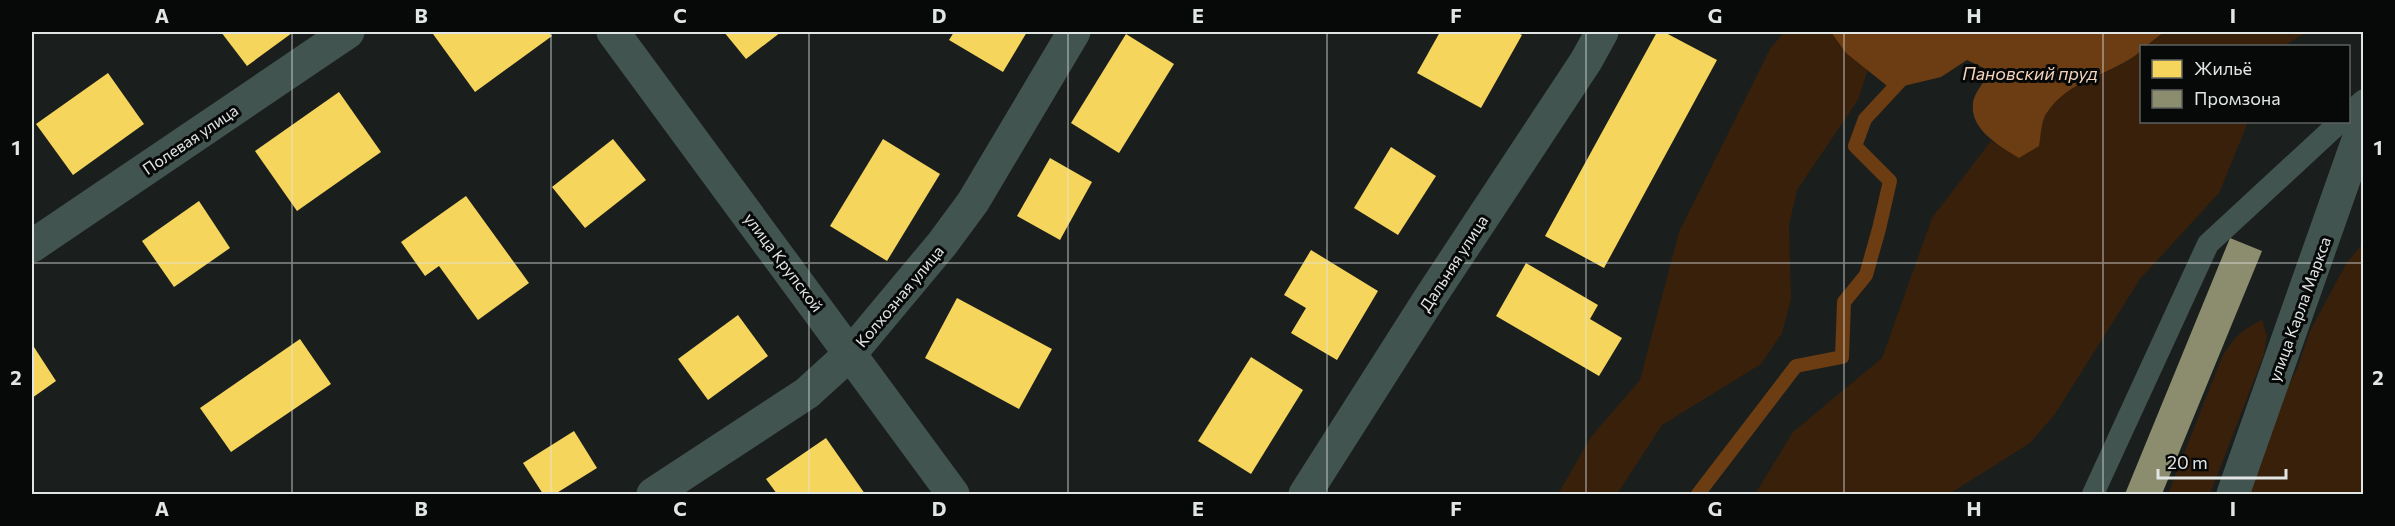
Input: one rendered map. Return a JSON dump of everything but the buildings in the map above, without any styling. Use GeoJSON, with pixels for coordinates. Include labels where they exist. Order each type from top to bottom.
{"type":"FeatureCollection","features":[{"type":"Feature","properties":{"kind":"street","name":"Полевая улица"},"geometry":{"type":"LineString","coordinates":[[32,246],[348,32]]}},
{"type":"Feature","properties":{"kind":"street","name":"улица Крупской"},"geometry":{"type":"LineString","coordinates":[[613,32],[851,353],[953,495]]}},
{"type":"Feature","properties":{"kind":"street","name":"Колхозная улица"},"geometry":{"type":"LineString","coordinates":[[653,495],[807,393],[851,353],[942,244],[973,202],[1074,32]]}},
{"type":"Feature","properties":{"kind":"street","name":"Дальняя улица"},"geometry":{"type":"LineString","coordinates":[[1305,495],[1431,296],[1586,61],[1602,32]]}},
{"type":"Feature","properties":{"kind":"street","name":"улица Карла Маркса"},"geometry":{"type":"LineString","coordinates":[[2233,495],[2364,123]]}},
{"type":"Feature","properties":{"kind":"lane"},"geometry":{"type":"LineString","coordinates":[[2350,113],[2364,100]]}},
{"type":"Feature","properties":{"kind":"lane"},"geometry":{"type":"LineString","coordinates":[[2093,495],[2208,244],[2339,123]]}},
{"type":"Feature","properties":{"kind":"shaded area"},"geometry":{"type":"Polygon","coordinates":[[[1784,32],[1880,32],[1858,100],[1797,190],[1789,225],[1791,299],[1782,333],[1761,364],[1662,425],[1617,494],[1558,494],[1591,437],[1640,380],[1679,232],[1770,49],[1784,32]]]}},
{"type":"Feature","properties":{"kind":"shaded area"},"geometry":{"type":"Polygon","coordinates":[[[2164,32],[2308,32],[2285,45],[2147,45],[2164,32]]]}},
{"type":"Feature","properties":{"kind":"shaded area"},"geometry":{"type":"Polygon","coordinates":[[[2140,52],[2140,123],[2248,123],[2219,193],[2140,279],[2055,414],[2030,443],[1949,494],[1755,494],[1793,432],[1882,358],[1932,218],[1991,141],[2019,158],[2039,146],[2044,117],[2066,92],[2140,52]]]}},
{"type":"Feature","properties":{"kind":"shaded area"},"geometry":{"type":"Polygon","coordinates":[[[2363,243],[2363,494],[2238,494],[2242,476],[2297,369],[2310,331],[2346,264],[2363,243]]]}},
{"type":"Feature","properties":{"kind":"shaded area"},"geometry":{"type":"Polygon","coordinates":[[[2262,320],[2267,336],[2264,354],[2210,494],[2168,494],[2222,357],[2239,335],[2262,320]]]}},
{"type":"Feature","properties":{"kind":"water","name":"Пановский пруд"},"geometry":{"type":"Polygon","coordinates":[[[1831,32],[2164,32],[2147,45],[2140,45],[2140,52],[2129,59],[2066,92],[2044,117],[2039,146],[2019,158],[1988,137],[1976,122],[1973,113],[1975,96],[1990,71],[1967,60],[1941,77],[1891,89],[1846,53],[1831,32]]]}},
{"type":"Feature","properties":{"kind":"waterway"},"geometry":{"type":"LineString","coordinates":[[1698,494],[1796,366],[1842,357],[1844,302],[1866,275],[1890,181],[1855,146],[1865,119],[1903,78]]}}]}
